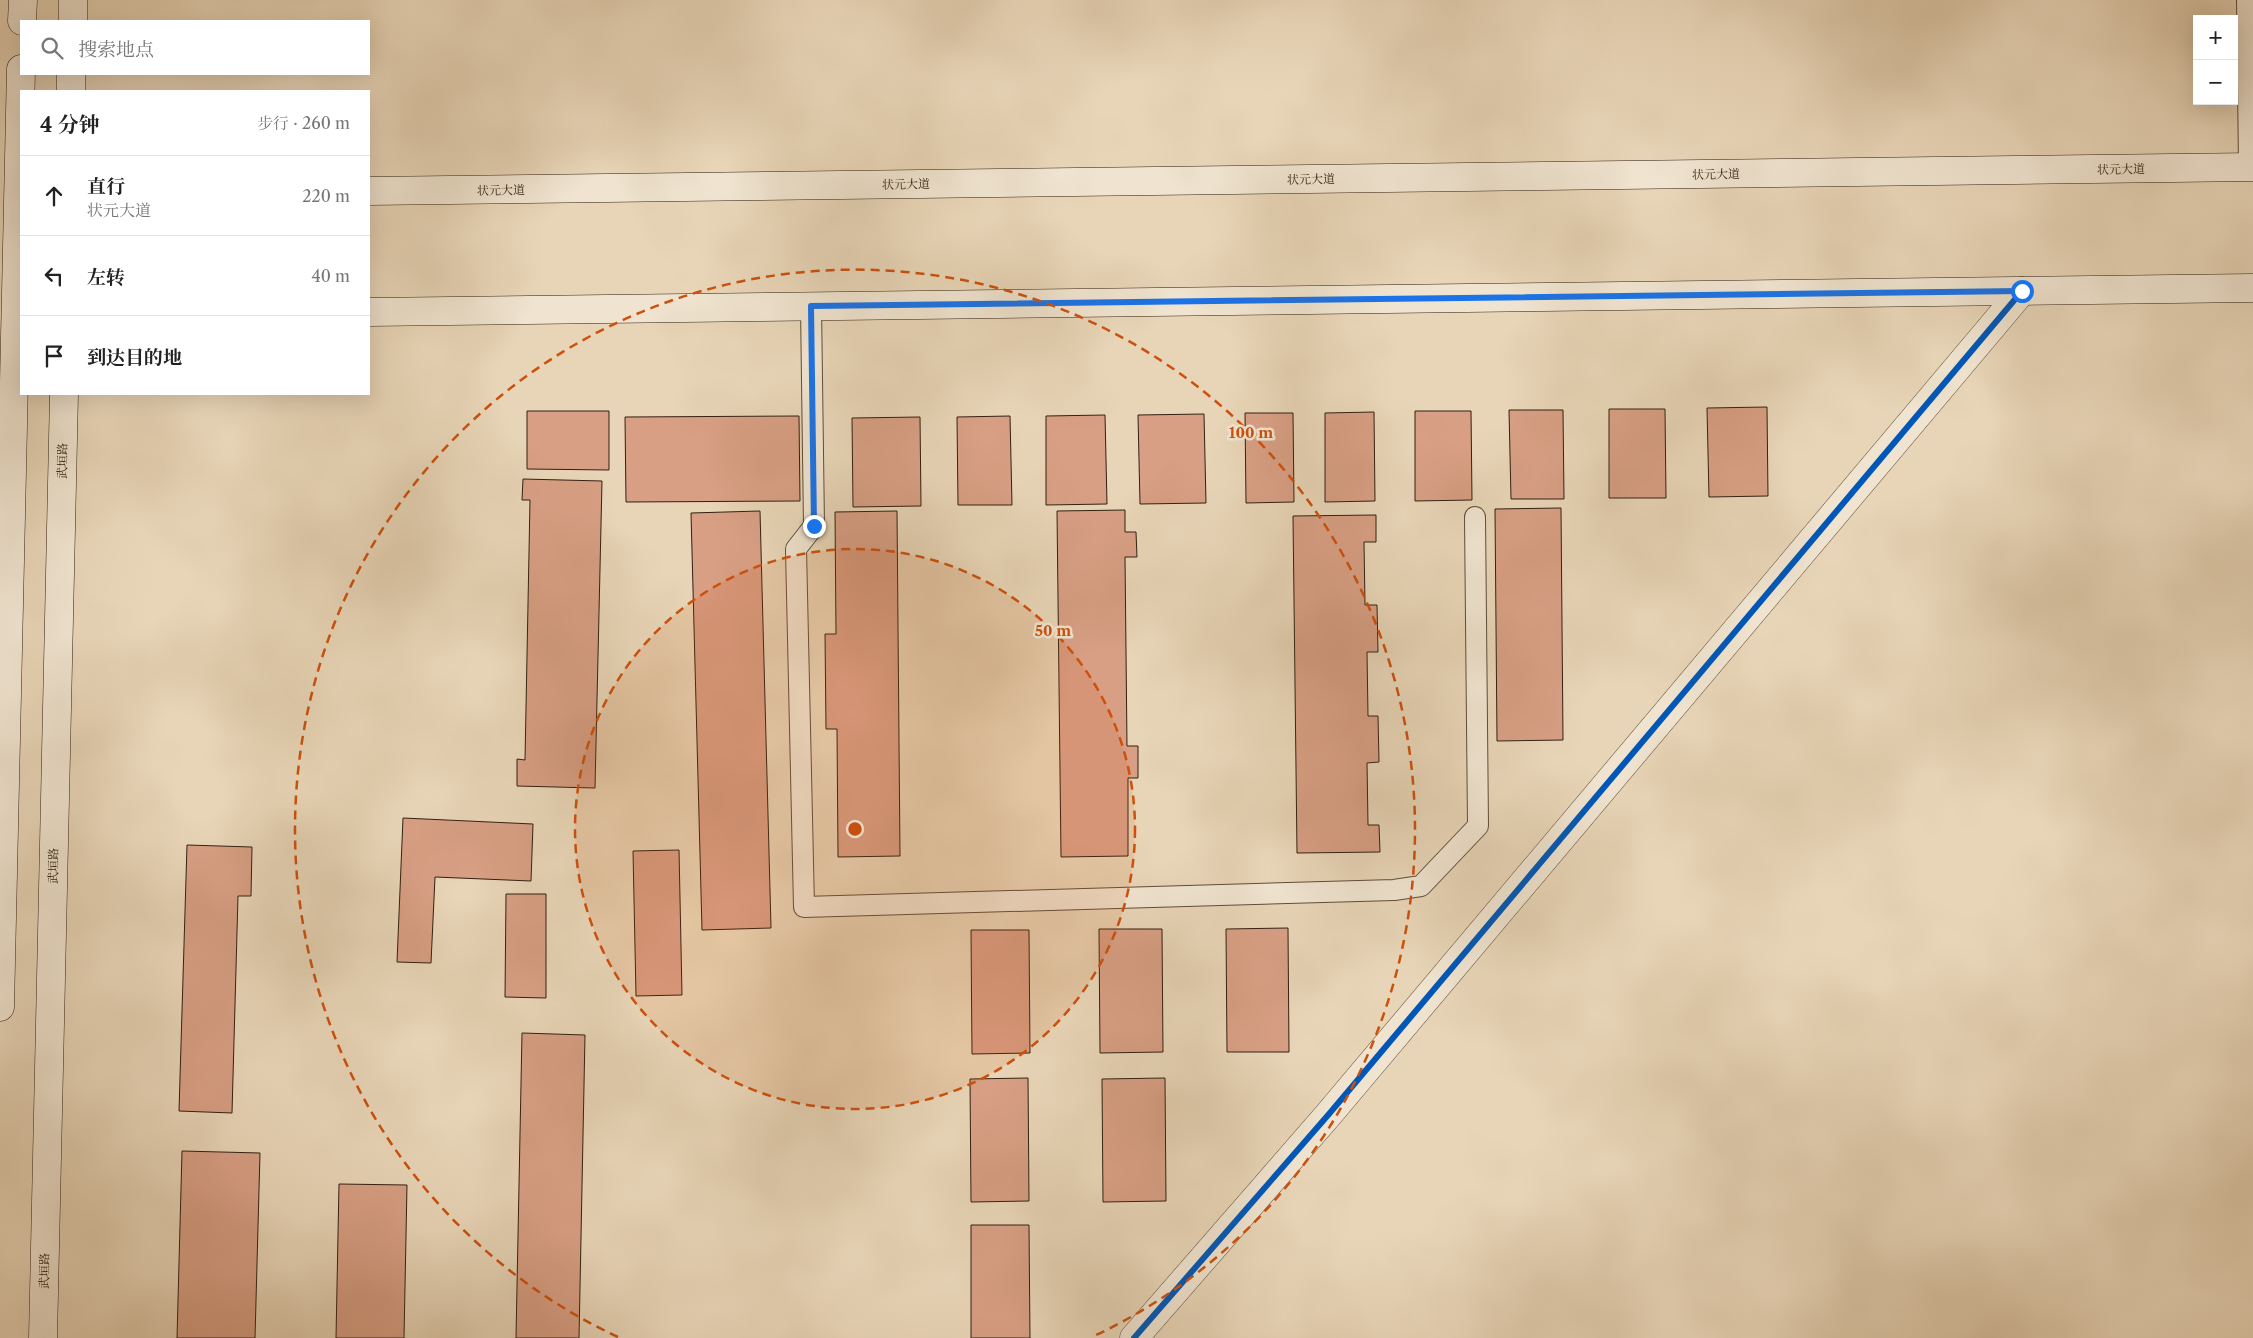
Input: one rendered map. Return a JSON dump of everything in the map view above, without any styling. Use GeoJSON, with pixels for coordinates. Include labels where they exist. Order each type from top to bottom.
{"type":"FeatureCollection","features":[{"type":"Feature","properties":{"kind":"main road"},"geometry":{"type":"LineString","coordinates":[[22,20],[23,0]]}},
{"type":"Feature","properties":{"kind":"main road"},"geometry":{"type":"LineString","coordinates":[[73,0],[73,20]]}},
{"type":"Feature","properties":{"kind":"main road"},"geometry":{"type":"LineString","coordinates":[[0,1007],[13,196],[21,75]]}},
{"type":"Feature","properties":{"kind":"main road"},"geometry":{"type":"LineString","coordinates":[[71,90],[72,75]]}},
{"type":"Feature","properties":{"kind":"main road","name":"状元大道"},"geometry":{"type":"LineString","coordinates":[[370,191],[2251,167]]}},
{"type":"Feature","properties":{"kind":"main road"},"geometry":{"type":"LineString","coordinates":[[370,312],[2253,288]]}},
{"type":"Feature","properties":{"kind":"main road"},"geometry":{"type":"LineString","coordinates":[[1134,1338],[1336,1106],[2022,291]]}},
{"type":"Feature","properties":{"kind":"main road","name":"武垣路"},"geometry":{"type":"LineString","coordinates":[[43,1338],[64,395]]}},
{"type":"Feature","properties":{"kind":"lane"},"geometry":{"type":"LineString","coordinates":[[2247,0],[2251,167]]}},
{"type":"Feature","properties":{"kind":"lane"},"geometry":{"type":"LineString","coordinates":[[811,306],[814,526],[796,550],[804,907],[1394,890],[1421,886],[1478,826],[1475,517]]}},
{"type":"Feature","properties":{"kind":"building"},"geometry":{"type":"Polygon","coordinates":[[[1767,407],[1768,496],[1709,497],[1707,408],[1767,407]]]}},
{"type":"Feature","properties":{"kind":"building"},"geometry":{"type":"Polygon","coordinates":[[[1609,409],[1665,409],[1666,498],[1609,498],[1609,409]]]}},
{"type":"Feature","properties":{"kind":"building"},"geometry":{"type":"Polygon","coordinates":[[[1509,410],[1563,410],[1564,499],[1511,499],[1509,410]]]}},
{"type":"Feature","properties":{"kind":"building"},"geometry":{"type":"Polygon","coordinates":[[[527,411],[609,411],[609,470],[527,469],[527,411]]]}},
{"type":"Feature","properties":{"kind":"building"},"geometry":{"type":"Polygon","coordinates":[[[1415,411],[1471,411],[1472,500],[1415,501],[1415,411]]]}},
{"type":"Feature","properties":{"kind":"building"},"geometry":{"type":"Polygon","coordinates":[[[1374,412],[1375,501],[1325,502],[1325,413],[1374,412]]]}},
{"type":"Feature","properties":{"kind":"building"},"geometry":{"type":"Polygon","coordinates":[[[1245,413],[1293,413],[1294,502],[1246,503],[1245,413]]]}},
{"type":"Feature","properties":{"kind":"building"},"geometry":{"type":"Polygon","coordinates":[[[1204,414],[1206,503],[1140,504],[1138,415],[1204,414]]]}},
{"type":"Feature","properties":{"kind":"building"},"geometry":{"type":"Polygon","coordinates":[[[1105,415],[1107,504],[1046,505],[1046,416],[1105,415]]]}},
{"type":"Feature","properties":{"kind":"building"},"geometry":{"type":"Polygon","coordinates":[[[799,416],[800,501],[626,502],[625,417],[799,416]]]}},
{"type":"Feature","properties":{"kind":"building"},"geometry":{"type":"Polygon","coordinates":[[[1010,416],[1012,505],[958,505],[957,417],[1010,416]]]}},
{"type":"Feature","properties":{"kind":"building"},"geometry":{"type":"Polygon","coordinates":[[[920,417],[921,506],[853,507],[852,418],[920,417]]]}},
{"type":"Feature","properties":{"kind":"building"},"geometry":{"type":"Polygon","coordinates":[[[523,479],[602,481],[595,788],[517,786],[517,759],[525,760],[530,500],[522,500],[523,479]]]}},
{"type":"Feature","properties":{"kind":"building"},"geometry":{"type":"Polygon","coordinates":[[[1561,508],[1563,740],[1497,741],[1495,509],[1561,508]]]}},
{"type":"Feature","properties":{"kind":"building"},"geometry":{"type":"Polygon","coordinates":[[[1125,510],[1125,532],[1136,532],[1137,557],[1125,557],[1127,746],[1138,746],[1138,778],[1128,778],[1128,856],[1061,857],[1057,511],[1125,510]]]}},
{"type":"Feature","properties":{"kind":"building"},"geometry":{"type":"Polygon","coordinates":[[[760,511],[771,928],[702,930],[691,513],[760,511]]]}},
{"type":"Feature","properties":{"kind":"building"},"geometry":{"type":"Polygon","coordinates":[[[897,511],[900,856],[838,857],[837,729],[826,729],[825,634],[836,634],[835,512],[897,511]]]}},
{"type":"Feature","properties":{"kind":"building"},"geometry":{"type":"Polygon","coordinates":[[[1376,515],[1376,542],[1364,542],[1365,605],[1377,605],[1378,652],[1367,652],[1368,716],[1378,716],[1379,762],[1367,763],[1368,825],[1379,825],[1380,852],[1297,853],[1293,516],[1376,515]]]}},
{"type":"Feature","properties":{"kind":"building"},"geometry":{"type":"Polygon","coordinates":[[[403,818],[533,824],[531,881],[435,877],[431,963],[397,962],[403,818]]]}},
{"type":"Feature","properties":{"kind":"building"},"geometry":{"type":"Polygon","coordinates":[[[187,845],[252,847],[251,896],[238,896],[232,1113],[179,1111],[187,845]]]}},
{"type":"Feature","properties":{"kind":"building"},"geometry":{"type":"Polygon","coordinates":[[[679,850],[682,995],[636,996],[633,851],[679,850]]]}},
{"type":"Feature","properties":{"kind":"building"},"geometry":{"type":"Polygon","coordinates":[[[506,894],[546,894],[546,998],[505,997],[506,894]]]}},
{"type":"Feature","properties":{"kind":"building"},"geometry":{"type":"Polygon","coordinates":[[[1288,928],[1289,1052],[1227,1052],[1226,929],[1288,928]]]}},
{"type":"Feature","properties":{"kind":"building"},"geometry":{"type":"Polygon","coordinates":[[[1099,929],[1162,929],[1163,1052],[1100,1053],[1099,929]]]}},
{"type":"Feature","properties":{"kind":"building"},"geometry":{"type":"Polygon","coordinates":[[[971,930],[1029,930],[1030,1053],[972,1054],[971,930]]]}},
{"type":"Feature","properties":{"kind":"building"},"geometry":{"type":"Polygon","coordinates":[[[522,1033],[585,1035],[579,1338],[516,1338],[522,1033]]]}},
{"type":"Feature","properties":{"kind":"building"},"geometry":{"type":"Polygon","coordinates":[[[1028,1078],[1029,1201],[971,1202],[970,1079],[1028,1078]]]}},
{"type":"Feature","properties":{"kind":"building"},"geometry":{"type":"Polygon","coordinates":[[[1165,1078],[1166,1201],[1103,1202],[1102,1079],[1165,1078]]]}},
{"type":"Feature","properties":{"kind":"building"},"geometry":{"type":"Polygon","coordinates":[[[182,1151],[260,1153],[255,1338],[177,1338],[182,1151]]]}},
{"type":"Feature","properties":{"kind":"building"},"geometry":{"type":"Polygon","coordinates":[[[339,1184],[407,1185],[404,1338],[336,1338],[339,1184]]]}},
{"type":"Feature","properties":{"kind":"building"},"geometry":{"type":"Polygon","coordinates":[[[971,1225],[1029,1225],[1030,1338],[971,1338],[971,1225]]]}},
{"type":"Feature","properties":{"kind":"cycle path"},"geometry":{"type":"LineString","coordinates":[[1134,1338],[1329,1114],[2022,291]]}},
{"type":"Feature","properties":{"kind":"route"},"geometry":{"type":"LineString","coordinates":[[814,526],[811,306],[2022,291]]}}]}
